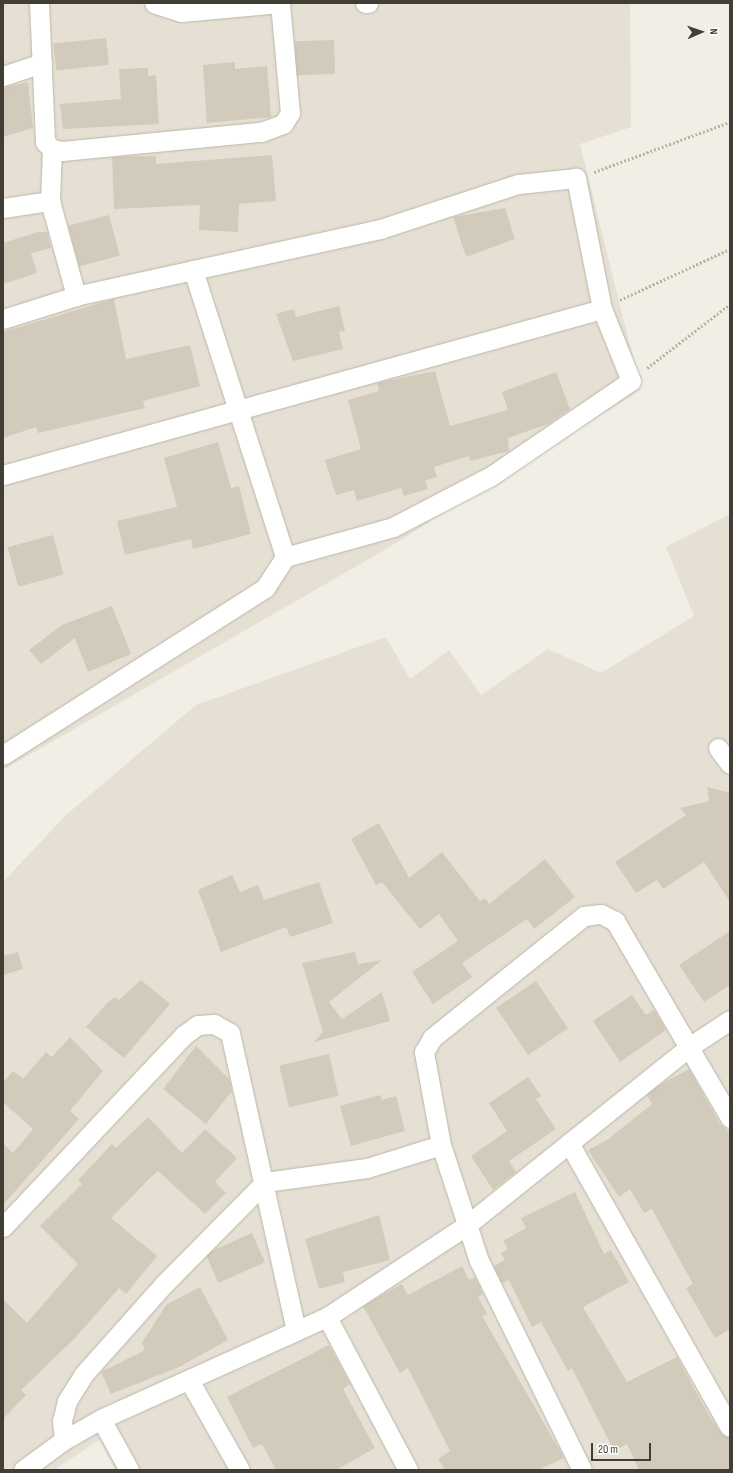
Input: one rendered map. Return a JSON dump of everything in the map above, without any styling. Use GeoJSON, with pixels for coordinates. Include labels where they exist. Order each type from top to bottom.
{"type":"FeatureCollection","features":[{"type":"Feature","properties":{"kind":"street"},"geometry":{"type":"LineString","coordinates":[[39,3],[46,142],[52,149],[62,151],[261,132],[283,124],[290,113],[280,3],[181,12],[154,3]]}},
{"type":"Feature","properties":{"kind":"street"},"geometry":{"type":"LineString","coordinates":[[3,76],[42,63]]}},
{"type":"Feature","properties":{"kind":"street"},"geometry":{"type":"LineString","coordinates":[[52,149],[50,201],[76,296]]}},
{"type":"Feature","properties":{"kind":"street"},"geometry":{"type":"LineString","coordinates":[[3,319],[76,296],[380,229],[518,184],[576,178],[602,309],[631,381],[491,476],[393,527],[285,557],[265,588],[3,755]]}},
{"type":"Feature","properties":{"kind":"street"},"geometry":{"type":"LineString","coordinates":[[3,208],[50,201]]}},
{"type":"Feature","properties":{"kind":"street"},"geometry":{"type":"LineString","coordinates":[[193,270],[285,557]]}},
{"type":"Feature","properties":{"kind":"street"},"geometry":{"type":"LineString","coordinates":[[3,475],[602,309]]}},
{"type":"Feature","properties":{"kind":"street"},"geometry":{"type":"LineString","coordinates":[[718,748],[730,764]]}},
{"type":"Feature","properties":{"kind":"street"},"geometry":{"type":"LineString","coordinates":[[582,1470],[488,1282],[467,1225],[441,1145],[424,1052],[432,1038],[584,916],[601,914],[615,922],[730,1118]]}},
{"type":"Feature","properties":{"kind":"street"},"geometry":{"type":"LineString","coordinates":[[23,1470],[64,1440],[102,1419],[327,1317],[467,1225],[689,1047],[730,1020]]}},
{"type":"Feature","properties":{"kind":"street"},"geometry":{"type":"LineString","coordinates":[[3,1227],[184,1035],[198,1025],[214,1024],[230,1033],[265,1182],[296,1331]]}},
{"type":"Feature","properties":{"kind":"street"},"geometry":{"type":"LineString","coordinates":[[568,1143],[730,1427]]}},
{"type":"Feature","properties":{"kind":"street"},"geometry":{"type":"LineString","coordinates":[[64,1440],[62,1421],[67,1401],[83,1375],[165,1283],[265,1182],[367,1168],[441,1145]]}},
{"type":"Feature","properties":{"kind":"street"},"geometry":{"type":"LineString","coordinates":[[327,1317],[408,1470]]}},
{"type":"Feature","properties":{"kind":"street"},"geometry":{"type":"LineString","coordinates":[[189,1380],[240,1470]]}},
{"type":"Feature","properties":{"kind":"street"},"geometry":{"type":"LineString","coordinates":[[102,1419],[130,1470]]}},
{"type":"Feature","properties":{"kind":"path"},"geometry":{"type":"LineString","coordinates":[[576,178],[730,122]]}},
{"type":"Feature","properties":{"kind":"path"},"geometry":{"type":"LineString","coordinates":[[602,309],[730,248]]}},
{"type":"Feature","properties":{"kind":"path"},"geometry":{"type":"LineString","coordinates":[[631,381],[730,304]]}},
{"type":"Feature","properties":{"kind":"shaded area"},"geometry":{"type":"Polygon","coordinates":[[[3,3],[630,3],[631,127],[580,144],[641,390],[388,548],[3,770],[3,3]]]}},
{"type":"Feature","properties":{"kind":"shaded area"},"geometry":{"type":"Polygon","coordinates":[[[730,514],[730,1470],[115,1470],[99,1440],[54,1470],[3,1470],[3,882],[65,816],[196,705],[386,637],[410,679],[449,650],[481,695],[548,649],[601,673],[694,616],[666,547],[730,514]]]}},
{"type":"Feature","properties":{"kind":"building"},"geometry":{"type":"Polygon","coordinates":[[[106,38],[109,65],[56,70],[53,44],[106,38]]]}},
{"type":"Feature","properties":{"kind":"building"},"geometry":{"type":"Polygon","coordinates":[[[334,40],[335,74],[296,75],[295,41],[334,40]]]}},
{"type":"Feature","properties":{"kind":"building"},"geometry":{"type":"Polygon","coordinates":[[[235,62],[235,69],[267,66],[271,117],[207,123],[203,65],[235,62]]]}},
{"type":"Feature","properties":{"kind":"building"},"geometry":{"type":"Polygon","coordinates":[[[148,68],[148,76],[156,75],[159,124],[63,129],[60,104],[121,99],[119,69],[148,68]]]}},
{"type":"Feature","properties":{"kind":"building"},"geometry":{"type":"Polygon","coordinates":[[[28,82],[33,128],[3,137],[3,88],[28,82]]]}},
{"type":"Feature","properties":{"kind":"building"},"geometry":{"type":"Polygon","coordinates":[[[272,155],[276,201],[239,204],[238,232],[199,230],[200,205],[114,209],[112,157],[156,156],[156,164],[272,155]]]}},
{"type":"Feature","properties":{"kind":"building"},"geometry":{"type":"Polygon","coordinates":[[[505,208],[515,239],[466,257],[453,217],[505,208]]]}},
{"type":"Feature","properties":{"kind":"building"},"geometry":{"type":"Polygon","coordinates":[[[109,215],[120,256],[79,266],[68,226],[109,215]]]}},
{"type":"Feature","properties":{"kind":"building"},"geometry":{"type":"Polygon","coordinates":[[[38,232],[47,232],[51,248],[31,253],[37,273],[3,284],[3,243],[38,232]]]}},
{"type":"Feature","properties":{"kind":"building"},"geometry":{"type":"Polygon","coordinates":[[[114,299],[126,359],[190,345],[200,386],[143,401],[145,408],[38,433],[36,427],[3,438],[3,332],[114,299]]]}},
{"type":"Feature","properties":{"kind":"building"},"geometry":{"type":"Polygon","coordinates":[[[339,306],[345,331],[339,332],[343,349],[293,361],[276,314],[294,309],[296,317],[339,306]]]}},
{"type":"Feature","properties":{"kind":"building"},"geometry":{"type":"Polygon","coordinates":[[[435,371],[450,426],[508,410],[502,392],[556,372],[570,409],[548,424],[508,438],[509,451],[470,461],[469,456],[434,467],[437,477],[425,481],[428,489],[404,496],[401,488],[357,501],[354,490],[336,495],[325,460],[361,449],[348,400],[379,391],[377,383],[435,371]]]}},
{"type":"Feature","properties":{"kind":"building"},"geometry":{"type":"Polygon","coordinates":[[[218,442],[231,488],[239,486],[251,534],[193,549],[191,539],[125,555],[117,521],[177,507],[164,458],[218,442]]]}},
{"type":"Feature","properties":{"kind":"building"},"geometry":{"type":"Polygon","coordinates":[[[53,535],[64,575],[18,587],[8,547],[53,535]]]}},
{"type":"Feature","properties":{"kind":"building"},"geometry":{"type":"Polygon","coordinates":[[[112,606],[131,654],[88,672],[75,638],[41,664],[29,650],[62,625],[112,606]]]}},
{"type":"Feature","properties":{"kind":"building"},"geometry":{"type":"Polygon","coordinates":[[[707,787],[730,793],[730,902],[704,862],[663,889],[657,880],[636,893],[615,862],[686,815],[680,808],[709,801],[707,787]]]}},
{"type":"Feature","properties":{"kind":"building"},"geometry":{"type":"Polygon","coordinates":[[[379,823],[409,878],[442,852],[480,901],[485,898],[489,904],[545,859],[575,897],[534,929],[527,919],[462,963],[472,977],[433,1004],[412,972],[458,941],[439,914],[420,929],[382,882],[376,885],[351,839],[379,823]]]}},
{"type":"Feature","properties":{"kind":"building"},"geometry":{"type":"Polygon","coordinates":[[[232,875],[240,892],[258,885],[264,900],[319,882],[333,923],[290,937],[286,927],[221,952],[198,890],[232,875]]]}},
{"type":"Feature","properties":{"kind":"building"},"geometry":{"type":"Polygon","coordinates":[[[730,931],[730,985],[704,1002],[679,965],[730,931]]]}},
{"type":"Feature","properties":{"kind":"building"},"geometry":{"type":"Polygon","coordinates":[[[18,952],[23,969],[3,975],[3,956],[18,952]]]}},
{"type":"Feature","properties":{"kind":"building"},"geometry":{"type":"Polygon","coordinates":[[[355,952],[358,964],[382,960],[329,1002],[342,1019],[382,992],[390,1021],[314,1042],[323,1032],[302,963],[355,952]]]}},
{"type":"Feature","properties":{"kind":"building"},"geometry":{"type":"Polygon","coordinates":[[[141,980],[170,1004],[124,1058],[86,1027],[107,1003],[115,997],[119,1000],[141,980]]]}},
{"type":"Feature","properties":{"kind":"building"},"geometry":{"type":"Polygon","coordinates":[[[536,981],[568,1028],[528,1055],[496,1008],[536,981]]]}},
{"type":"Feature","properties":{"kind":"building"},"geometry":{"type":"Polygon","coordinates":[[[632,995],[646,1015],[654,1010],[666,1030],[620,1062],[593,1021],[632,995]]]}},
{"type":"Feature","properties":{"kind":"building"},"geometry":{"type":"Polygon","coordinates":[[[70,1037],[103,1071],[70,1111],[79,1119],[3,1205],[3,1144],[13,1153],[33,1129],[3,1102],[3,1082],[13,1071],[23,1079],[46,1052],[52,1057],[70,1037]]]}},
{"type":"Feature","properties":{"kind":"building"},"geometry":{"type":"Polygon","coordinates":[[[196,1046],[229,1079],[232,1091],[206,1124],[163,1089],[196,1046]]]}},
{"type":"Feature","properties":{"kind":"building"},"geometry":{"type":"Polygon","coordinates":[[[329,1054],[339,1096],[289,1107],[279,1065],[329,1054]]]}},
{"type":"Feature","properties":{"kind":"building"},"geometry":{"type":"Polygon","coordinates":[[[689,1069],[720,1124],[730,1133],[730,1329],[715,1338],[686,1288],[693,1284],[652,1209],[644,1213],[630,1189],[619,1197],[588,1150],[607,1140],[652,1104],[647,1095],[656,1087],[689,1069]]]}},
{"type":"Feature","properties":{"kind":"building"},"geometry":{"type":"Polygon","coordinates":[[[528,1077],[541,1096],[536,1099],[556,1129],[509,1161],[516,1172],[493,1190],[471,1156],[507,1131],[489,1103],[528,1077]]]}},
{"type":"Feature","properties":{"kind":"building"},"geometry":{"type":"Polygon","coordinates":[[[380,1095],[382,1100],[396,1096],[405,1131],[351,1146],[340,1106],[380,1095]]]}},
{"type":"Feature","properties":{"kind":"building"},"geometry":{"type":"Polygon","coordinates":[[[148,1117],[182,1153],[205,1129],[237,1158],[215,1182],[226,1193],[205,1214],[158,1171],[152,1176],[111,1218],[157,1256],[126,1294],[119,1288],[75,1338],[21,1390],[26,1395],[3,1419],[3,1299],[27,1323],[78,1264],[40,1226],[82,1184],[78,1180],[112,1144],[116,1148],[148,1117]]]}},
{"type":"Feature","properties":{"kind":"building"},"geometry":{"type":"Polygon","coordinates":[[[575,1192],[604,1254],[611,1250],[629,1282],[583,1307],[627,1382],[677,1357],[708,1414],[721,1433],[730,1438],[730,1470],[639,1470],[627,1444],[614,1451],[572,1368],[568,1371],[541,1322],[532,1327],[509,1280],[502,1283],[494,1266],[505,1260],[501,1253],[508,1249],[503,1241],[526,1228],[521,1218],[575,1192]]]}},
{"type":"Feature","properties":{"kind":"building"},"geometry":{"type":"Polygon","coordinates":[[[379,1215],[390,1260],[343,1272],[345,1282],[319,1289],[305,1239],[379,1215]]]}},
{"type":"Feature","properties":{"kind":"building"},"geometry":{"type":"Polygon","coordinates":[[[252,1233],[265,1262],[218,1283],[205,1254],[252,1233]]]}},
{"type":"Feature","properties":{"kind":"building"},"geometry":{"type":"Polygon","coordinates":[[[462,1266],[469,1280],[475,1277],[483,1294],[478,1297],[487,1314],[482,1316],[564,1458],[538,1470],[445,1470],[438,1459],[450,1451],[408,1368],[400,1373],[363,1306],[402,1284],[408,1295],[462,1266]]]}},
{"type":"Feature","properties":{"kind":"building"},"geometry":{"type":"Polygon","coordinates":[[[200,1287],[228,1340],[179,1367],[111,1394],[101,1372],[145,1350],[142,1343],[166,1305],[200,1287]]]}},
{"type":"Feature","properties":{"kind":"building"},"geometry":{"type":"Polygon","coordinates":[[[329,1345],[350,1384],[343,1389],[375,1448],[336,1470],[276,1470],[262,1444],[253,1448],[227,1397],[329,1345]]]}}]}
